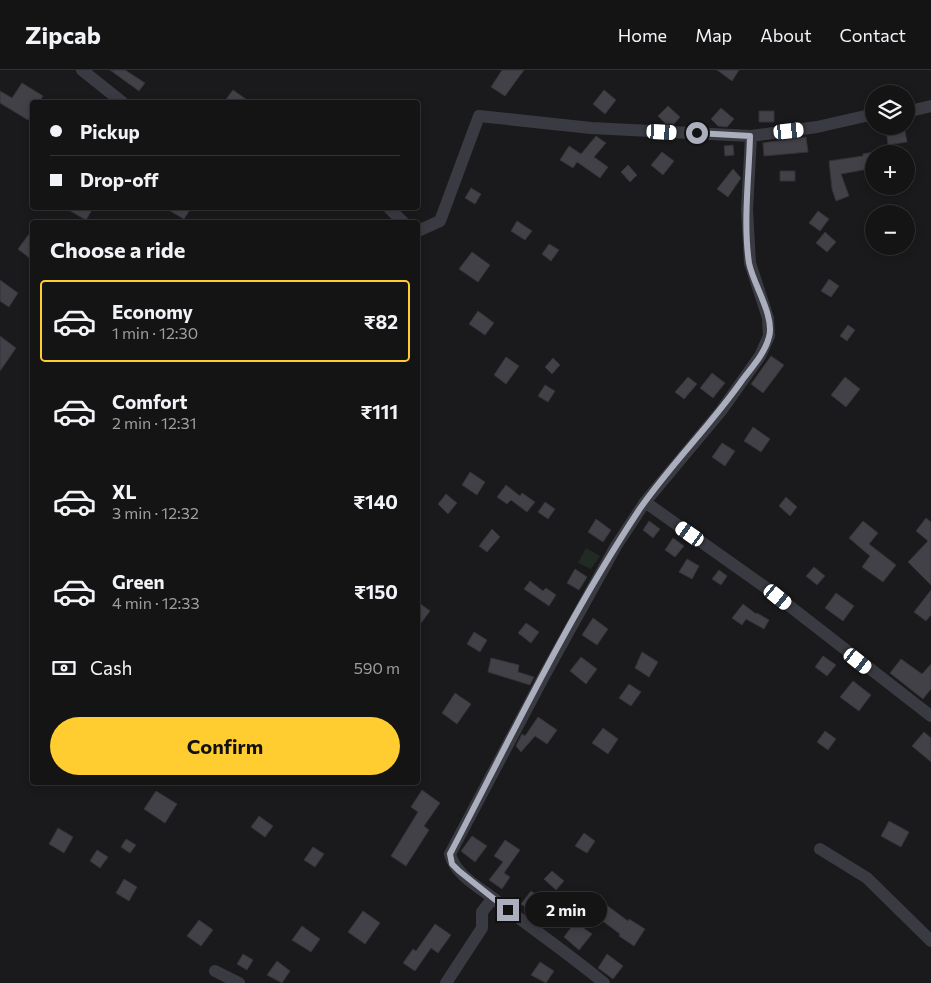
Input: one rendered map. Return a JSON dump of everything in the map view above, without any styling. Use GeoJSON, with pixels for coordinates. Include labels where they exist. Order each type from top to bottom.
{"type":"FeatureCollection","features":[{"type":"Feature","properties":{"kind":"street"},"geometry":{"type":"LineString","coordinates":[[82,70],[120,100]]}},
{"type":"Feature","properties":{"kind":"street"},"geometry":{"type":"LineString","coordinates":[[915,110],[931,106]]}},
{"type":"Feature","properties":{"kind":"street"},"geometry":{"type":"LineString","coordinates":[[420,230],[440,221],[479,116],[591,128],[750,136],[817,127],[865,116]]}},
{"type":"Feature","properties":{"kind":"street"},"geometry":{"type":"LineString","coordinates":[[604,983],[569,954],[522,922],[459,871],[452,864],[450,854],[558,650],[616,546],[645,502],[721,411],[760,356],[769,336],[768,318],[750,263],[747,210],[750,136]]}},
{"type":"Feature","properties":{"kind":"street"},"geometry":{"type":"LineString","coordinates":[[391,210],[401,220]]}},
{"type":"Feature","properties":{"kind":"street"},"geometry":{"type":"LineString","coordinates":[[645,502],[765,587],[931,716]]}},
{"type":"Feature","properties":{"kind":"street"},"geometry":{"type":"LineString","coordinates":[[820,849],[867,878],[931,941]]}},
{"type":"Feature","properties":{"kind":"street"},"geometry":{"type":"LineString","coordinates":[[446,983],[482,928],[482,912],[493,898]]}},
{"type":"Feature","properties":{"kind":"street"},"geometry":{"type":"LineString","coordinates":[[215,971],[239,983]]}},
{"type":"Feature","properties":{"kind":"shaded area"},"geometry":{"type":"Polygon","coordinates":[[[586,548],[600,556],[591,569],[578,563],[586,548]]]}},
{"type":"Feature","properties":{"kind":"building"},"geometry":{"type":"Polygon","coordinates":[[[110,70],[125,70],[145,83],[139,91],[110,70]]]}},
{"type":"Feature","properties":{"kind":"building"},"geometry":{"type":"Polygon","coordinates":[[[502,70],[524,70],[505,96],[491,87],[502,70]]]}},
{"type":"Feature","properties":{"kind":"building"},"geometry":{"type":"Polygon","coordinates":[[[717,70],[739,70],[732,81],[717,70]]]}},
{"type":"Feature","properties":{"kind":"building"},"geometry":{"type":"Polygon","coordinates":[[[22,83],[43,96],[40,100],[30,100],[30,116],[28,120],[0,103],[0,91],[12,98],[22,83]]]}},
{"type":"Feature","properties":{"kind":"building"},"geometry":{"type":"Polygon","coordinates":[[[233,90],[247,100],[226,100],[233,90]]]}},
{"type":"Feature","properties":{"kind":"building"},"geometry":{"type":"Polygon","coordinates":[[[604,90],[616,100],[605,114],[593,104],[604,90]]]}},
{"type":"Feature","properties":{"kind":"building"},"geometry":{"type":"Polygon","coordinates":[[[668,106],[680,117],[674,124],[666,124],[658,116],[668,106]]]}},
{"type":"Feature","properties":{"kind":"building"},"geometry":{"type":"Polygon","coordinates":[[[721,108],[734,119],[727,127],[718,126],[711,119],[721,108]]]}},
{"type":"Feature","properties":{"kind":"building"},"geometry":{"type":"Polygon","coordinates":[[[759,111],[774,111],[774,122],[759,122],[759,111]]]}},
{"type":"Feature","properties":{"kind":"building"},"geometry":{"type":"Polygon","coordinates":[[[887,135],[906,135],[907,142],[888,145],[887,135]]]}},
{"type":"Feature","properties":{"kind":"building"},"geometry":{"type":"Polygon","coordinates":[[[596,136],[606,143],[594,157],[608,167],[600,178],[577,162],[573,168],[560,160],[569,146],[581,154],[596,136]]]}},
{"type":"Feature","properties":{"kind":"building"},"geometry":{"type":"Polygon","coordinates":[[[806,137],[808,152],[764,156],[763,143],[806,137]]]}},
{"type":"Feature","properties":{"kind":"building"},"geometry":{"type":"Polygon","coordinates":[[[733,145],[734,155],[725,156],[724,146],[733,145]]]}},
{"type":"Feature","properties":{"kind":"building"},"geometry":{"type":"Polygon","coordinates":[[[662,152],[674,161],[663,175],[651,165],[662,152]]]}},
{"type":"Feature","properties":{"kind":"building"},"geometry":{"type":"Polygon","coordinates":[[[865,154],[865,170],[841,174],[849,196],[836,201],[832,189],[829,161],[863,156],[865,154]]]}},
{"type":"Feature","properties":{"kind":"building"},"geometry":{"type":"Polygon","coordinates":[[[628,165],[637,175],[630,182],[621,172],[628,165]]]}},
{"type":"Feature","properties":{"kind":"building"},"geometry":{"type":"Polygon","coordinates":[[[733,169],[741,178],[728,197],[717,189],[733,169]]]}},
{"type":"Feature","properties":{"kind":"building"},"geometry":{"type":"Polygon","coordinates":[[[780,171],[795,171],[795,181],[780,181],[780,171]]]}},
{"type":"Feature","properties":{"kind":"building"},"geometry":{"type":"Polygon","coordinates":[[[471,188],[481,194],[475,204],[465,198],[471,188]]]}},
{"type":"Feature","properties":{"kind":"building"},"geometry":{"type":"Polygon","coordinates":[[[68,210],[92,210],[86,220],[68,210]]]}},
{"type":"Feature","properties":{"kind":"building"},"geometry":{"type":"Polygon","coordinates":[[[168,210],[190,210],[184,219],[168,210]]]}},
{"type":"Feature","properties":{"kind":"building"},"geometry":{"type":"Polygon","coordinates":[[[818,211],[829,219],[820,231],[809,223],[818,211]]]}},
{"type":"Feature","properties":{"kind":"building"},"geometry":{"type":"Polygon","coordinates":[[[517,221],[532,231],[525,240],[511,231],[517,221]]]}},
{"type":"Feature","properties":{"kind":"building"},"geometry":{"type":"Polygon","coordinates":[[[825,232],[836,242],[827,252],[816,243],[825,232]]]}},
{"type":"Feature","properties":{"kind":"building"},"geometry":{"type":"Polygon","coordinates":[[[30,233],[30,258],[18,249],[30,233]]]}},
{"type":"Feature","properties":{"kind":"building"},"geometry":{"type":"Polygon","coordinates":[[[549,244],[559,250],[551,261],[542,254],[549,244]]]}},
{"type":"Feature","properties":{"kind":"building"},"geometry":{"type":"Polygon","coordinates":[[[472,252],[490,265],[478,282],[459,269],[472,252]]]}},
{"type":"Feature","properties":{"kind":"building"},"geometry":{"type":"Polygon","coordinates":[[[829,279],[839,286],[831,297],[821,291],[829,279]]]}},
{"type":"Feature","properties":{"kind":"building"},"geometry":{"type":"Polygon","coordinates":[[[0,280],[18,293],[9,307],[0,301],[0,280]]]}},
{"type":"Feature","properties":{"kind":"building"},"geometry":{"type":"Polygon","coordinates":[[[478,311],[494,323],[485,335],[469,324],[478,311]]]}},
{"type":"Feature","properties":{"kind":"building"},"geometry":{"type":"Polygon","coordinates":[[[848,325],[855,330],[847,341],[840,336],[848,325]]]}},
{"type":"Feature","properties":{"kind":"building"},"geometry":{"type":"Polygon","coordinates":[[[0,336],[16,348],[0,371],[0,336]]]}},
{"type":"Feature","properties":{"kind":"building"},"geometry":{"type":"Polygon","coordinates":[[[771,356],[784,365],[763,393],[751,384],[771,356]]]}},
{"type":"Feature","properties":{"kind":"building"},"geometry":{"type":"Polygon","coordinates":[[[506,357],[519,366],[506,384],[494,375],[506,357]]]}},
{"type":"Feature","properties":{"kind":"building"},"geometry":{"type":"Polygon","coordinates":[[[553,358],[560,365],[552,374],[545,367],[553,358]]]}},
{"type":"Feature","properties":{"kind":"building"},"geometry":{"type":"Polygon","coordinates":[[[712,373],[725,383],[713,398],[700,388],[712,373]]]}},
{"type":"Feature","properties":{"kind":"building"},"geometry":{"type":"Polygon","coordinates":[[[688,377],[697,384],[684,399],[675,392],[688,377]]]}},
{"type":"Feature","properties":{"kind":"building"},"geometry":{"type":"Polygon","coordinates":[[[845,377],[860,389],[846,407],[831,395],[845,377]]]}},
{"type":"Feature","properties":{"kind":"building"},"geometry":{"type":"Polygon","coordinates":[[[545,385],[555,391],[548,402],[538,396],[545,385]]]}},
{"type":"Feature","properties":{"kind":"building"},"geometry":{"type":"Polygon","coordinates":[[[753,427],[770,439],[761,452],[744,441],[753,427]]]}},
{"type":"Feature","properties":{"kind":"building"},"geometry":{"type":"Polygon","coordinates":[[[722,443],[735,451],[725,466],[712,457],[722,443]]]}},
{"type":"Feature","properties":{"kind":"building"},"geometry":{"type":"Polygon","coordinates":[[[470,472],[485,482],[477,495],[462,485],[470,472]]]}},
{"type":"Feature","properties":{"kind":"building"},"geometry":{"type":"Polygon","coordinates":[[[506,485],[520,496],[522,493],[535,502],[527,512],[511,500],[507,504],[497,497],[506,485]]]}},
{"type":"Feature","properties":{"kind":"building"},"geometry":{"type":"Polygon","coordinates":[[[446,494],[457,503],[448,514],[438,504],[446,494]]]}},
{"type":"Feature","properties":{"kind":"building"},"geometry":{"type":"Polygon","coordinates":[[[786,497],[797,507],[790,516],[779,506],[786,497]]]}},
{"type":"Feature","properties":{"kind":"building"},"geometry":{"type":"Polygon","coordinates":[[[545,502],[555,509],[548,519],[538,512],[545,502]]]}},
{"type":"Feature","properties":{"kind":"building"},"geometry":{"type":"Polygon","coordinates":[[[926,518],[931,522],[931,585],[908,562],[928,541],[916,531],[926,518]]]}},
{"type":"Feature","properties":{"kind":"building"},"geometry":{"type":"Polygon","coordinates":[[[596,519],[611,530],[603,542],[588,532],[596,519]]]}},
{"type":"Feature","properties":{"kind":"building"},"geometry":{"type":"Polygon","coordinates":[[[649,521],[660,529],[653,538],[643,530],[649,521]]]}},
{"type":"Feature","properties":{"kind":"building"},"geometry":{"type":"Polygon","coordinates":[[[863,521],[878,533],[869,544],[896,565],[883,582],[862,567],[870,556],[849,538],[863,521]]]}},
{"type":"Feature","properties":{"kind":"building"},"geometry":{"type":"Polygon","coordinates":[[[492,529],[500,537],[487,552],[479,546],[492,529]]]}},
{"type":"Feature","properties":{"kind":"building"},"geometry":{"type":"Polygon","coordinates":[[[673,538],[684,546],[675,557],[665,550],[673,538]]]}},
{"type":"Feature","properties":{"kind":"building"},"geometry":{"type":"Polygon","coordinates":[[[687,559],[699,566],[692,579],[679,572],[687,559]]]}},
{"type":"Feature","properties":{"kind":"building"},"geometry":{"type":"Polygon","coordinates":[[[814,567],[825,576],[817,585],[806,576],[814,567]]]}},
{"type":"Feature","properties":{"kind":"building"},"geometry":{"type":"Polygon","coordinates":[[[575,569],[587,577],[579,590],[567,583],[575,569]]]}},
{"type":"Feature","properties":{"kind":"building"},"geometry":{"type":"Polygon","coordinates":[[[719,570],[727,576],[721,585],[712,579],[719,570]]]}},
{"type":"Feature","properties":{"kind":"building"},"geometry":{"type":"Polygon","coordinates":[[[530,581],[543,591],[546,588],[556,595],[549,606],[524,589],[530,581]]]}},
{"type":"Feature","properties":{"kind":"building"},"geometry":{"type":"Polygon","coordinates":[[[931,590],[931,615],[926,621],[914,612],[931,590]]]}},
{"type":"Feature","properties":{"kind":"building"},"geometry":{"type":"Polygon","coordinates":[[[836,593],[854,606],[843,621],[825,608],[836,593]]]}},
{"type":"Feature","properties":{"kind":"building"},"geometry":{"type":"Polygon","coordinates":[[[420,604],[430,611],[420,624],[420,604]]]}},
{"type":"Feature","properties":{"kind":"building"},"geometry":{"type":"Polygon","coordinates":[[[743,604],[756,614],[769,620],[764,629],[746,619],[742,625],[732,618],[743,604]]]}},
{"type":"Feature","properties":{"kind":"building"},"geometry":{"type":"Polygon","coordinates":[[[593,618],[608,629],[597,645],[582,635],[593,618]]]}},
{"type":"Feature","properties":{"kind":"building"},"geometry":{"type":"Polygon","coordinates":[[[526,623],[539,632],[531,643],[518,633],[526,623]]]}},
{"type":"Feature","properties":{"kind":"building"},"geometry":{"type":"Polygon","coordinates":[[[474,632],[487,640],[480,652],[467,644],[474,632]]]}},
{"type":"Feature","properties":{"kind":"building"},"geometry":{"type":"Polygon","coordinates":[[[642,652],[658,662],[649,677],[635,668],[642,652]]]}},
{"type":"Feature","properties":{"kind":"building"},"geometry":{"type":"Polygon","coordinates":[[[823,656],[836,665],[827,676],[815,667],[823,656]]]}},
{"type":"Feature","properties":{"kind":"building"},"geometry":{"type":"Polygon","coordinates":[[[581,657],[597,669],[586,684],[570,671],[581,657]]]}},
{"type":"Feature","properties":{"kind":"building"},"geometry":{"type":"Polygon","coordinates":[[[491,658],[519,665],[518,672],[534,677],[530,685],[488,672],[491,658]]]}},
{"type":"Feature","properties":{"kind":"building"},"geometry":{"type":"Polygon","coordinates":[[[901,659],[922,674],[931,664],[931,689],[923,699],[890,673],[901,659]]]}},
{"type":"Feature","properties":{"kind":"building"},"geometry":{"type":"Polygon","coordinates":[[[853,681],[871,695],[859,711],[840,697],[853,681]]]}},
{"type":"Feature","properties":{"kind":"building"},"geometry":{"type":"Polygon","coordinates":[[[629,684],[641,692],[631,706],[619,698],[629,684]]]}},
{"type":"Feature","properties":{"kind":"building"},"geometry":{"type":"Polygon","coordinates":[[[455,693],[471,704],[457,724],[442,713],[455,693]]]}},
{"type":"Feature","properties":{"kind":"building"},"geometry":{"type":"Polygon","coordinates":[[[538,717],[557,730],[547,744],[535,736],[521,752],[516,746],[522,734],[525,736],[538,717]]]}},
{"type":"Feature","properties":{"kind":"building"},"geometry":{"type":"Polygon","coordinates":[[[603,728],[618,739],[608,754],[592,743],[603,728]]]}},
{"type":"Feature","properties":{"kind":"building"},"geometry":{"type":"Polygon","coordinates":[[[825,731],[836,739],[828,750],[817,742],[825,731]]]}},
{"type":"Feature","properties":{"kind":"building"},"geometry":{"type":"Polygon","coordinates":[[[924,732],[931,738],[931,762],[912,746],[924,732]]]}},
{"type":"Feature","properties":{"kind":"building"},"geometry":{"type":"Polygon","coordinates":[[[422,790],[440,803],[424,826],[429,830],[406,866],[391,856],[418,812],[411,807],[422,790]]]}},
{"type":"Feature","properties":{"kind":"building"},"geometry":{"type":"Polygon","coordinates":[[[156,791],[177,804],[165,823],[144,809],[156,791]]]}},
{"type":"Feature","properties":{"kind":"building"},"geometry":{"type":"Polygon","coordinates":[[[259,816],[273,826],[265,837],[251,827],[259,816]]]}},
{"type":"Feature","properties":{"kind":"building"},"geometry":{"type":"Polygon","coordinates":[[[889,821],[909,832],[901,847],[881,836],[889,821]]]}},
{"type":"Feature","properties":{"kind":"building"},"geometry":{"type":"Polygon","coordinates":[[[58,828],[73,837],[64,853],[49,844],[58,828]]]}},
{"type":"Feature","properties":{"kind":"building"},"geometry":{"type":"Polygon","coordinates":[[[584,833],[595,841],[587,853],[575,846],[584,833]]]}},
{"type":"Feature","properties":{"kind":"building"},"geometry":{"type":"Polygon","coordinates":[[[472,836],[487,846],[475,862],[461,851],[472,836]]]}},
{"type":"Feature","properties":{"kind":"building"},"geometry":{"type":"Polygon","coordinates":[[[126,839],[136,845],[130,853],[121,847],[126,839]]]}},
{"type":"Feature","properties":{"kind":"building"},"geometry":{"type":"Polygon","coordinates":[[[505,840],[520,850],[504,873],[510,877],[502,889],[489,880],[503,862],[494,856],[505,840]]]}},
{"type":"Feature","properties":{"kind":"building"},"geometry":{"type":"Polygon","coordinates":[[[313,847],[324,854],[315,867],[304,860],[313,847]]]}},
{"type":"Feature","properties":{"kind":"building"},"geometry":{"type":"Polygon","coordinates":[[[97,850],[108,857],[100,868],[90,861],[97,850]]]}},
{"type":"Feature","properties":{"kind":"building"},"geometry":{"type":"Polygon","coordinates":[[[552,871],[564,881],[556,890],[544,879],[552,871]]]}},
{"type":"Feature","properties":{"kind":"building"},"geometry":{"type":"Polygon","coordinates":[[[124,879],[137,887],[129,901],[116,893],[124,879]]]}},
{"type":"Feature","properties":{"kind":"building"},"geometry":{"type":"Polygon","coordinates":[[[531,891],[545,901],[535,914],[521,904],[531,891]]]}},
{"type":"Feature","properties":{"kind":"building"},"geometry":{"type":"Polygon","coordinates":[[[605,904],[628,921],[629,919],[645,929],[634,946],[596,916],[605,904]]]}},
{"type":"Feature","properties":{"kind":"building"},"geometry":{"type":"Polygon","coordinates":[[[363,911],[380,923],[365,944],[348,932],[363,911]]]}},
{"type":"Feature","properties":{"kind":"building"},"geometry":{"type":"Polygon","coordinates":[[[199,920],[213,930],[201,946],[187,936],[199,920]]]}},
{"type":"Feature","properties":{"kind":"building"},"geometry":{"type":"Polygon","coordinates":[[[575,922],[592,934],[579,950],[564,937],[575,922]]]}},
{"type":"Feature","properties":{"kind":"building"},"geometry":{"type":"Polygon","coordinates":[[[435,924],[451,935],[438,953],[431,948],[415,971],[403,963],[413,949],[416,951],[435,924]]]}},
{"type":"Feature","properties":{"kind":"building"},"geometry":{"type":"Polygon","coordinates":[[[302,926],[320,939],[311,952],[292,940],[302,926]]]}},
{"type":"Feature","properties":{"kind":"building"},"geometry":{"type":"Polygon","coordinates":[[[243,954],[253,960],[247,970],[237,964],[243,954]]]}},
{"type":"Feature","properties":{"kind":"building"},"geometry":{"type":"Polygon","coordinates":[[[607,954],[623,966],[613,979],[598,968],[607,954]]]}},
{"type":"Feature","properties":{"kind":"building"},"geometry":{"type":"Polygon","coordinates":[[[277,961],[290,971],[282,983],[267,975],[277,961]]]}},
{"type":"Feature","properties":{"kind":"building"},"geometry":{"type":"Polygon","coordinates":[[[540,962],[554,971],[546,983],[531,975],[540,962]]]}},
{"type":"Feature","properties":{"kind":"route"},"geometry":{"type":"LineString","coordinates":[[508,910],[459,871],[452,864],[450,854],[544,676],[616,546],[645,502],[721,411],[760,356],[769,336],[768,318],[750,263],[747,210],[750,136],[697,133]]}}]}
